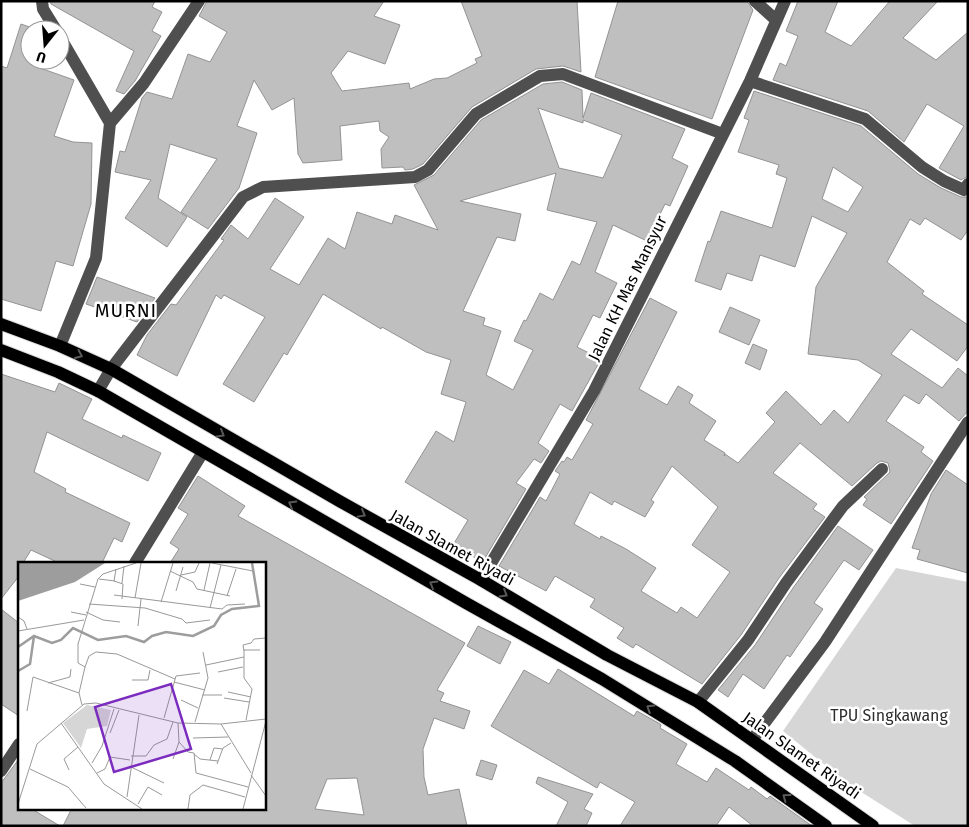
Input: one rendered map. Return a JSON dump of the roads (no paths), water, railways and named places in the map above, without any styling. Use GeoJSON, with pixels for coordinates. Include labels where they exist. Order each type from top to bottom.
{"type":"FeatureCollection","features":[{"type":"Feature","properties":{"kind":"main road","name":"Jalan Slamet Riyadi"},"geometry":{"type":"LineString","coordinates":[[1,324],[60,346],[111,369],[480,580],[607,655],[698,702],[873,826]]}},
{"type":"Feature","properties":{"kind":"main road"},"geometry":{"type":"LineString","coordinates":[[1,350],[58,372],[98,391],[602,679],[735,760],[826,826]]}},
{"type":"Feature","properties":{"kind":"street"},"geometry":{"type":"LineString","coordinates":[[42,1],[43,9],[50,20]]}},
{"type":"Feature","properties":{"kind":"street"},"geometry":{"type":"LineString","coordinates":[[60,346],[96,258],[110,123],[144,83],[199,1]]}},
{"type":"Feature","properties":{"kind":"street"},"geometry":{"type":"LineString","coordinates":[[755,1],[776,20]]}},
{"type":"Feature","properties":{"kind":"street","name":"Jalan KH Mas Mansyur"},"geometry":{"type":"LineString","coordinates":[[480,580],[594,391],[750,81],[785,1]]}},
{"type":"Feature","properties":{"kind":"street"},"geometry":{"type":"LineString","coordinates":[[70,54],[110,123]]}},
{"type":"Feature","properties":{"kind":"street"},"geometry":{"type":"LineString","coordinates":[[98,391],[111,369],[243,197],[263,186],[415,177],[428,170],[476,114],[540,76],[563,74],[723,134]]}},
{"type":"Feature","properties":{"kind":"street"},"geometry":{"type":"LineString","coordinates":[[750,81],[866,119],[922,167],[944,181],[964,190],[968,184]]}},
{"type":"Feature","properties":{"kind":"street"},"geometry":{"type":"LineString","coordinates":[[752,740],[826,642],[968,422]]}},
{"type":"Feature","properties":{"kind":"street"},"geometry":{"type":"LineString","coordinates":[[136,562],[203,452]]}},
{"type":"Feature","properties":{"kind":"street"},"geometry":{"type":"LineString","coordinates":[[698,702],[748,640],[786,582],[843,506],[882,469]]}},
{"type":"Feature","properties":{"kind":"street"},"geometry":{"type":"LineString","coordinates":[[1,771],[18,746]]}},
{"type":"Feature","properties":{"kind":"district","name":"MURNI"},"geometry":{"type":"Point","coordinates":[126,310]}},
{"type":"Feature","properties":{"kind":"park label","name":"TPU Singkawang"},"geometry":{"type":"Point","coordinates":[889,715]}}]}
